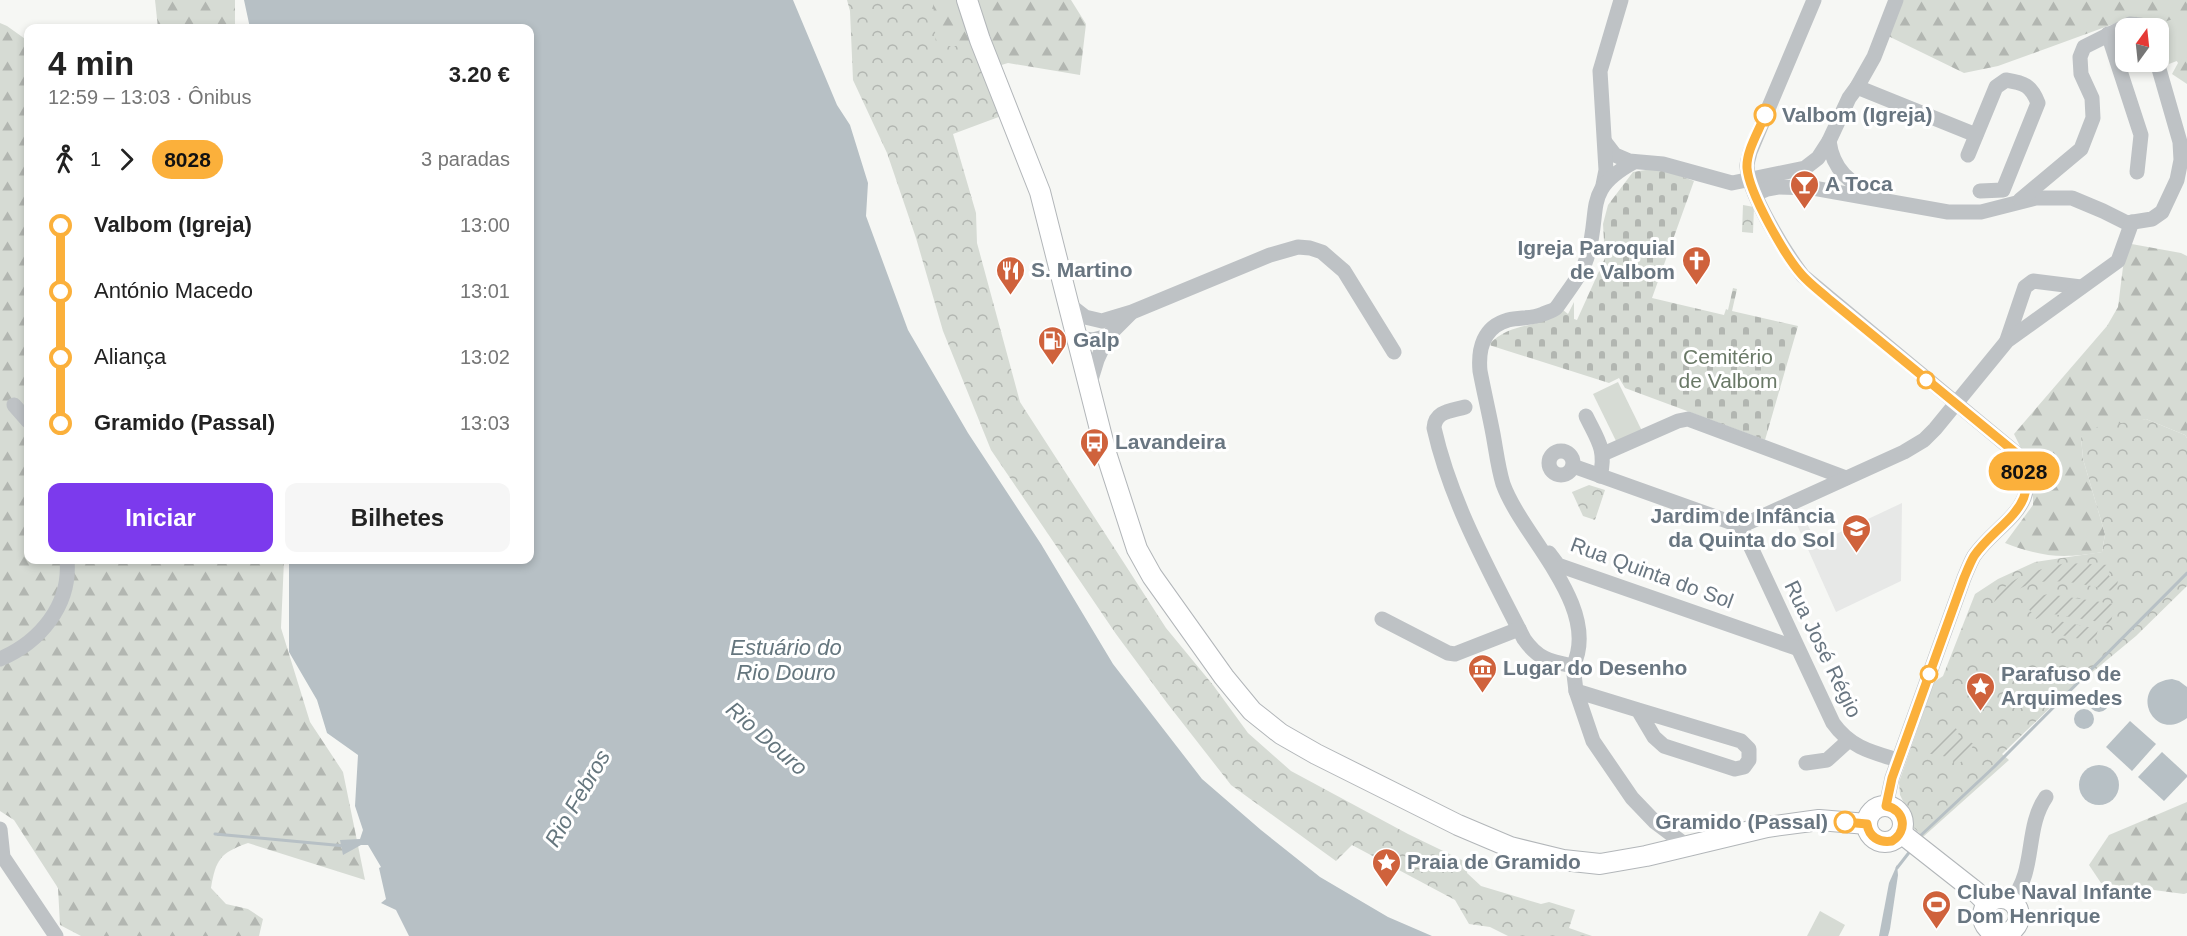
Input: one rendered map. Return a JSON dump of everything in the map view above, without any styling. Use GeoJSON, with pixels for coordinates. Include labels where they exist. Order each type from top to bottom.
{"type":"FeatureCollection","features":[{"type":"Feature","properties":{"kind":"main road"},"geometry":{"type":"LineString","coordinates":[[967,0],[980,40],[1040,192],[1109,463],[1137,549],[1152,576],[1252,711],[1267,724],[1316,754],[1458,825],[1509,847],[1563,860],[1600,864],[1767,827],[1819,820],[1867,824]]}},
{"type":"Feature","properties":{"kind":"main road"},"geometry":{"type":"LineString","coordinates":[[1910,841],[1879,841],[1872,837],[1867,824],[1872,812],[1886,806],[1897,810],[1910,841],[1988,904]]}},
{"type":"Feature","properties":{"kind":"main road"},"geometry":{"type":"LineString","coordinates":[[1998,899],[2011,901],[2018,910],[2020,932],[1996,934],[1984,923],[1984,910],[1988,904],[1998,899]]}},
{"type":"Feature","properties":{"kind":"street"},"geometry":{"type":"LineString","coordinates":[[1621,0],[1600,71],[1606,170],[1603,186],[1595,204],[1588,254],[1579,276],[1555,309],[1534,317],[1507,320],[1492,328],[1483,339],[1479,355],[1480,371],[1503,483],[1514,508],[1564,586],[1578,619],[1579,642],[1577,658],[1573,666],[1576,692],[1593,741],[1632,798],[1654,822],[1688,846]]}},
{"type":"Feature","properties":{"kind":"street"},"geometry":{"type":"LineString","coordinates":[[1814,0],[1750,152],[1747,167],[1755,194],[1784,251],[1803,276],[2016,453],[2022,464],[2026,486],[2024,497],[2012,519],[1975,556],[1964,578],[1898,760],[1886,806]]}},
{"type":"Feature","properties":{"kind":"street"},"geometry":{"type":"LineString","coordinates":[[1605,142],[1615,155],[1629,162],[1663,164],[1732,183],[1805,168],[1818,158],[1829,141],[1844,108],[1874,57],[1896,0]]}},
{"type":"Feature","properties":{"kind":"street"},"geometry":{"type":"LineString","coordinates":[[2018,202],[2081,149],[2093,118],[2092,98],[2081,74],[2080,57],[2084,47],[2115,31]]}},
{"type":"Feature","properties":{"kind":"street"},"geometry":{"type":"LineString","coordinates":[[2108,34],[2141,135],[2137,172]]}},
{"type":"Feature","properties":{"kind":"street"},"geometry":{"type":"LineString","coordinates":[[1755,194],[1767,189],[1798,187],[1948,212],[1981,212],[2036,198],[2072,198],[2103,210],[2127,223],[2152,219],[2162,212],[2177,180],[2181,160],[2180,142],[2160,72]]}},
{"type":"Feature","properties":{"kind":"street"},"geometry":{"type":"LineString","coordinates":[[1968,155],[1996,87],[2006,80],[2019,82],[2032,89],[2038,103],[2003,190],[1980,191]]}},
{"type":"Feature","properties":{"kind":"street"},"geometry":{"type":"LineString","coordinates":[[1857,87],[1976,135]]}},
{"type":"Feature","properties":{"kind":"street"},"geometry":{"type":"LineString","coordinates":[[1829,141],[1831,156],[1846,177],[1863,189],[1892,202]]}},
{"type":"Feature","properties":{"kind":"street"},"geometry":{"type":"LineString","coordinates":[[1603,186],[1615,173],[1634,162]]}},
{"type":"Feature","properties":{"kind":"street"},"geometry":{"type":"LineString","coordinates":[[1572,466],[1741,526],[1904,452],[1924,440],[2007,341],[2118,261],[2132,222]]}},
{"type":"Feature","properties":{"kind":"street"},"geometry":{"type":"LineString","coordinates":[[1076,336],[1086,327],[1132,312],[1270,255],[1298,247],[1322,252],[1344,272],[1394,352]]}},
{"type":"Feature","properties":{"kind":"street"},"geometry":{"type":"LineString","coordinates":[[2007,341],[2025,287],[2033,281],[2081,287]]}},
{"type":"Feature","properties":{"kind":"street"},"geometry":{"type":"LineString","coordinates":[[1067,303],[1085,317],[1102,321]]}},
{"type":"Feature","properties":{"kind":"street"},"geometry":{"type":"LineString","coordinates":[[1089,386],[1108,336],[1132,312]]}},
{"type":"Feature","properties":{"kind":"street"},"geometry":{"type":"LineString","coordinates":[[1076,336],[1093,340],[1108,336]]}},
{"type":"Feature","properties":{"kind":"street"},"geometry":{"type":"LineString","coordinates":[[14,405],[24,416]]}},
{"type":"Feature","properties":{"kind":"street"},"geometry":{"type":"LineString","coordinates":[[1465,407],[1437,417],[1434,423],[1450,487],[1474,541],[1519,629],[1534,653],[1552,662],[1573,666]]}},
{"type":"Feature","properties":{"kind":"street"},"geometry":{"type":"LineString","coordinates":[[1586,416],[1603,454],[1604,462],[1600,476]]}},
{"type":"Feature","properties":{"kind":"street"},"geometry":{"type":"LineString","coordinates":[[1603,454],[1678,421],[1688,419],[1846,478]]}},
{"type":"Feature","properties":{"kind":"street","name":"Rua Quinta do Sol"},"geometry":{"type":"LineString","coordinates":[[1521,503],[1548,552],[1558,565],[1796,648]]}},
{"type":"Feature","properties":{"kind":"street","name":"Rua José Régio"},"geometry":{"type":"LineString","coordinates":[[1741,526],[1833,723],[1848,741],[1898,760]]}},
{"type":"Feature","properties":{"kind":"street"},"geometry":{"type":"LineString","coordinates":[[0,659],[22,647],[39,633],[52,617],[65,593],[67,564]]}},
{"type":"Feature","properties":{"kind":"street"},"geometry":{"type":"LineString","coordinates":[[1382,618],[1448,653],[1455,654],[1519,629]]}},
{"type":"Feature","properties":{"kind":"street"},"geometry":{"type":"LineString","coordinates":[[1576,692],[1638,710],[1741,741],[1749,749],[1749,760],[1744,767],[1735,769],[1669,749],[1654,736],[1638,710]]}},
{"type":"Feature","properties":{"kind":"street"},"geometry":{"type":"LineString","coordinates":[[1806,763],[1827,760],[1848,741]]}},
{"type":"Feature","properties":{"kind":"street"},"geometry":{"type":"LineString","coordinates":[[2011,901],[2026,875],[2037,815],[2046,797]]}},
{"type":"Feature","properties":{"kind":"street"},"geometry":{"type":"LineString","coordinates":[[0,829],[3,857],[56,936]]}},
{"type":"Feature","properties":{"kind":"shaded area","name":"Jardim de Infância da Quinta do Sol"},"geometry":{"type":"Polygon","coordinates":[[[1902,503],[1901,581],[1836,612],[1794,518],[1802,514],[1817,543],[1902,503]]]}},
{"type":"Feature","properties":{"kind":"green space"},"geometry":{"type":"Polygon","coordinates":[[[155,0],[235,0],[235,24],[158,24],[155,0]]]}},
{"type":"Feature","properties":{"kind":"green space"},"geometry":{"type":"Polygon","coordinates":[[[847,0],[933,0],[936,46],[972,46],[1004,115],[953,134],[976,213],[977,243],[1020,402],[1166,628],[1213,685],[1248,733],[1291,771],[1408,834],[1468,863],[1467,873],[1481,886],[1541,904],[1549,902],[1575,910],[1569,928],[1592,936],[1508,936],[1490,927],[1469,924],[1455,900],[1352,845],[1336,861],[1231,785],[1116,634],[991,450],[943,331],[916,238],[887,153],[853,80],[850,11],[847,0]]]}},
{"type":"Feature","properties":{"kind":"green space"},"geometry":{"type":"Polygon","coordinates":[[[913,0],[1071,0],[1086,24],[1080,75],[1008,63],[915,91],[913,0]]]}},
{"type":"Feature","properties":{"kind":"green space"},"geometry":{"type":"Polygon","coordinates":[[[1896,0],[2187,0],[2187,84],[2172,74],[2178,63],[2169,49],[2169,18],[2115,18],[2115,23],[1998,66],[1964,73],[1886,35],[1896,0]]]}},
{"type":"Feature","properties":{"kind":"green space"},"geometry":{"type":"Polygon","coordinates":[[[2182,16],[2187,29],[2187,57],[2169,64],[2169,20],[2182,16]]]}},
{"type":"Feature","properties":{"kind":"green space"},"geometry":{"type":"Polygon","coordinates":[[[0,23],[24,38],[24,564],[284,564],[281,628],[310,722],[343,772],[365,880],[248,843],[231,850],[221,858],[215,870],[211,888],[226,904],[248,909],[263,919],[259,936],[81,936],[60,925],[58,888],[14,820],[0,811],[0,23]]]}},
{"type":"Feature","properties":{"kind":"green space","name":"Cemitério de Valbom"},"geometry":{"type":"Polygon","coordinates":[[[1658,168],[1694,181],[1652,298],[1724,315],[1726,309],[1728,310],[1733,288],[1737,289],[1732,311],[1798,326],[1765,440],[1625,388],[1619,378],[1609,383],[1489,345],[1506,332],[1544,321],[1563,310],[1568,314],[1574,302],[1574,319],[1577,320],[1605,258],[1603,224],[1608,205],[1633,172],[1658,168]]]}},
{"type":"Feature","properties":{"kind":"green space"},"geometry":{"type":"Polygon","coordinates":[[[1743,205],[1754,207],[1753,233],[1742,232],[1743,205]]]}},
{"type":"Feature","properties":{"kind":"green space"},"geometry":{"type":"Polygon","coordinates":[[[2126,243],[2187,256],[2187,438],[2185,435],[2146,419],[2081,437],[2083,459],[2105,534],[2102,552],[2075,556],[2041,554],[2005,543],[2033,505],[2033,473],[2014,434],[2107,326],[2118,307],[2126,243]]]}},
{"type":"Feature","properties":{"kind":"green space"},"geometry":{"type":"Polygon","coordinates":[[[1618,382],[1643,433],[1618,445],[1593,394],[1618,382]]]}},
{"type":"Feature","properties":{"kind":"green space"},"geometry":{"type":"Polygon","coordinates":[[[2146,419],[2185,435],[2187,438],[2187,586],[2136,636],[2055,703],[2002,754],[2009,760],[1923,837],[1912,826],[1910,815],[1900,795],[1899,782],[1934,682],[1943,676],[1975,594],[1998,579],[2035,562],[2102,552],[2105,534],[2083,459],[2081,437],[2097,427],[2146,419]]]}},
{"type":"Feature","properties":{"kind":"green space"},"geometry":{"type":"Polygon","coordinates":[[[1589,485],[1605,490],[1595,520],[1583,516],[1572,492],[1589,485]]]}},
{"type":"Feature","properties":{"kind":"green space"},"geometry":{"type":"Polygon","coordinates":[[[2066,563],[2110,565],[2109,576],[2118,580],[2116,592],[2070,582],[2054,581],[2023,587],[2010,595],[2000,608],[1993,605],[1998,595],[2013,581],[2066,563]]]}},
{"type":"Feature","properties":{"kind":"green space"},"geometry":{"type":"Polygon","coordinates":[[[2048,594],[2114,604],[2111,624],[2047,613],[2036,619],[2026,605],[2048,594]]]}},
{"type":"Feature","properties":{"kind":"green space"},"geometry":{"type":"Polygon","coordinates":[[[2054,620],[2098,629],[2095,642],[2051,633],[2054,620]]]}},
{"type":"Feature","properties":{"kind":"green space"},"geometry":{"type":"Polygon","coordinates":[[[1954,727],[1959,731],[1958,736],[1974,744],[1966,758],[1957,765],[1948,757],[1926,753],[1932,741],[1954,727]]]}},
{"type":"Feature","properties":{"kind":"green space"},"geometry":{"type":"Polygon","coordinates":[[[2187,802],[2187,893],[2101,883],[2089,865],[2109,835],[2187,802]]]}},
{"type":"Feature","properties":{"kind":"green space"},"geometry":{"type":"Polygon","coordinates":[[[1820,911],[1845,925],[1839,936],[1807,936],[1820,911]]]}},
{"type":"Feature","properties":{"kind":"water","name":"Estuário do Rio Douro"},"geometry":{"type":"Polygon","coordinates":[[[244,0],[793,0],[837,105],[850,125],[868,183],[866,216],[908,330],[968,433],[1041,544],[1113,664],[1202,779],[1261,830],[1320,877],[1388,917],[1432,936],[409,936],[396,910],[381,903],[386,899],[379,868],[381,867],[368,845],[361,845],[343,855],[340,840],[360,839],[363,830],[355,806],[358,755],[327,733],[317,700],[289,652],[289,564],[534,564],[534,24],[249,24],[244,0]]]}},
{"type":"Feature","properties":{"kind":"water"},"geometry":{"type":"Polygon","coordinates":[[[2172,679],[2187,687],[2187,718],[2174,724],[2163,724],[2155,719],[2149,710],[2147,700],[2150,691],[2158,683],[2172,679]]]}},
{"type":"Feature","properties":{"kind":"water"},"geometry":{"type":"Polygon","coordinates":[[[2099,692],[2106,695],[2109,702],[2106,709],[2099,712],[2092,709],[2089,702],[2092,695],[2099,692]]]}},
{"type":"Feature","properties":{"kind":"water"},"geometry":{"type":"Polygon","coordinates":[[[2084,709],[2091,712],[2094,719],[2091,726],[2084,729],[2077,726],[2074,719],[2077,712],[2084,709]]]}},
{"type":"Feature","properties":{"kind":"water"},"geometry":{"type":"Polygon","coordinates":[[[2130,721],[2156,744],[2132,771],[2106,747],[2130,721]]]}},
{"type":"Feature","properties":{"kind":"water"},"geometry":{"type":"Polygon","coordinates":[[[2162,752],[2187,775],[2164,801],[2138,777],[2162,752]]]}},
{"type":"Feature","properties":{"kind":"water"},"geometry":{"type":"Polygon","coordinates":[[[2099,765],[2113,771],[2119,785],[2113,799],[2099,805],[2085,799],[2079,785],[2085,771],[2099,765]]]}},
{"type":"Feature","properties":{"kind":"water"},"geometry":{"type":"Polygon","coordinates":[[[1897,865],[1898,875],[1890,929],[1888,936],[1879,936],[1889,883],[1897,865]]]}},
{"type":"Feature","properties":{"kind":"waterway"},"geometry":{"type":"LineString","coordinates":[[1919,837],[1994,767],[2187,573]]}},
{"type":"Feature","properties":{"kind":"waterway"},"geometry":{"type":"LineString","coordinates":[[215,834],[345,846]]}},
{"type":"Feature","properties":{"kind":"waterway"},"geometry":{"type":"LineString","coordinates":[[1897,868],[1911,850]]}},
{"type":"Feature","properties":{"kind":"bus line","name":"8028"},"geometry":{"type":"LineString","coordinates":[[1765,115],[1750,152],[1747,167],[1749,179],[1784,251],[1793,264],[1830,300],[2016,453],[2025,474],[2024,497],[2012,519],[1975,556],[1964,578],[1892,778],[1886,806],[1897,810],[1902,818],[1901,833],[1892,841],[1879,841],[1872,837],[1867,824],[1845,822]]}},
{"type":"Feature","properties":{"kind":"place","name":"Valbom (Igreja)"},"geometry":{"type":"Point","coordinates":[1765,115]}},
{"type":"Feature","properties":{"kind":"place","name":"A Toca"},"geometry":{"type":"Point","coordinates":[1804,210]}},
{"type":"Feature","properties":{"kind":"place","name":"Igreja Paroquial de Valbom"},"geometry":{"type":"Point","coordinates":[1696,286]}},
{"type":"Feature","properties":{"kind":"place","name":"S. Martino"},"geometry":{"type":"Point","coordinates":[1010,296]}},
{"type":"Feature","properties":{"kind":"place","name":"Galp"},"geometry":{"type":"Point","coordinates":[1052,366]}},
{"type":"Feature","properties":{"kind":"place","name":"Lavandeira"},"geometry":{"type":"Point","coordinates":[1094,468]}},
{"type":"Feature","properties":{"kind":"place","name":"Jardim de Infância da Quinta do Sol"},"geometry":{"type":"Point","coordinates":[1856,554]}},
{"type":"Feature","properties":{"kind":"place","name":"Lugar do Desenho"},"geometry":{"type":"Point","coordinates":[1482,694]}},
{"type":"Feature","properties":{"kind":"place","name":"Parafuso de Arquimedes"},"geometry":{"type":"Point","coordinates":[1980,712]}},
{"type":"Feature","properties":{"kind":"place","name":"Gramido (Passal)"},"geometry":{"type":"Point","coordinates":[1845,822]}},
{"type":"Feature","properties":{"kind":"place","name":"Praia de Gramido"},"geometry":{"type":"Point","coordinates":[1386,888]}},
{"type":"Feature","properties":{"kind":"place","name":"Clube Naval Infante Dom Henrique"},"geometry":{"type":"Point","coordinates":[1936,930]}},
{"type":"Feature","properties":{"kind":"water label","name":"Rio Douro"},"geometry":{"type":"Point","coordinates":[767,738]}},
{"type":"Feature","properties":{"kind":"water label","name":"Rio Febros"},"geometry":{"type":"Point","coordinates":[577,798]}}]}
